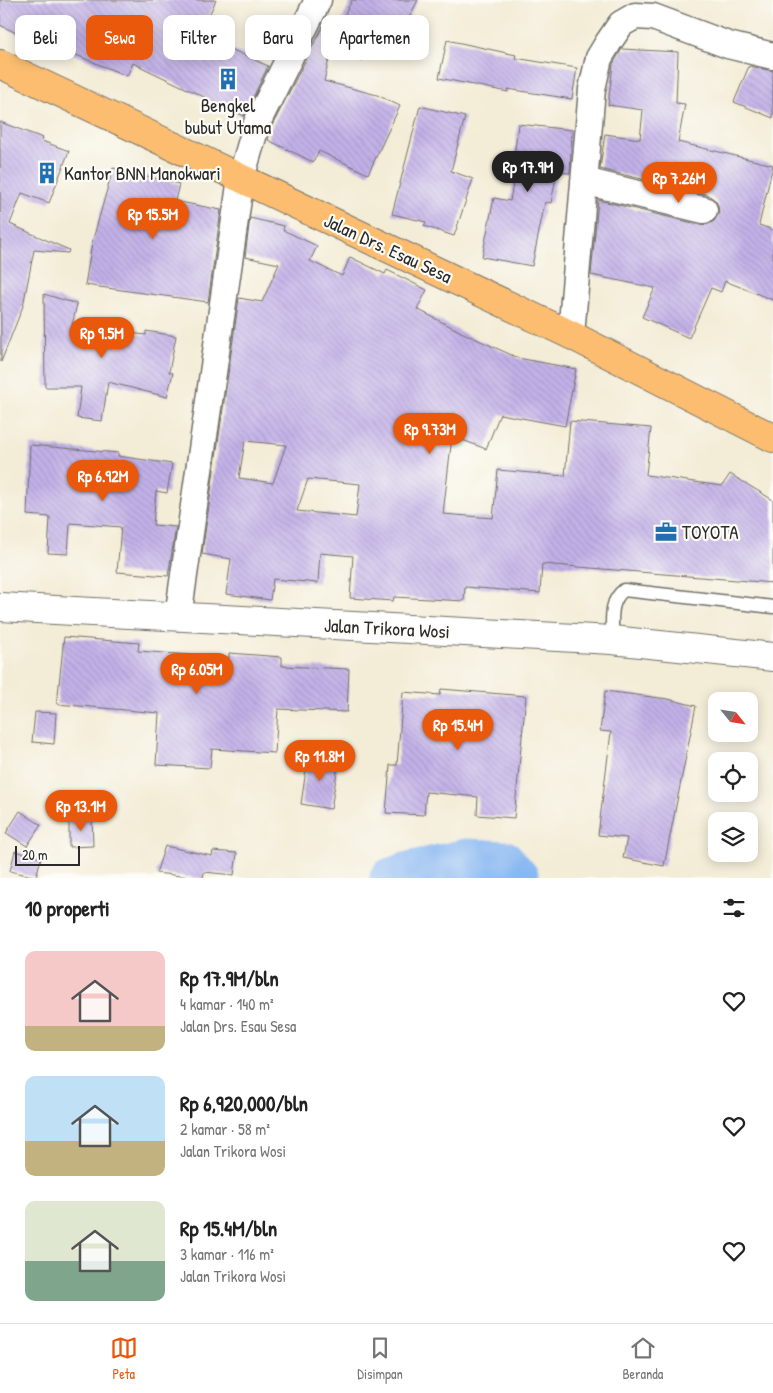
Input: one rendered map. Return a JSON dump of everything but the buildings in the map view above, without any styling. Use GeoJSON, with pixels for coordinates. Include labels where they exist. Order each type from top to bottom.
{"type":"FeatureCollection","features":[{"type":"Feature","properties":{"kind":"highway","name":"Jalan Drs. Esau Sesa"},"geometry":{"type":"LineString","coordinates":[[0,64],[571,335],[773,438]]}},
{"type":"Feature","properties":{"kind":"street"},"geometry":{"type":"LineString","coordinates":[[178,617],[241,178],[258,123],[318,0]]}},
{"type":"Feature","properties":{"kind":"street"},"geometry":{"type":"LineString","coordinates":[[571,335],[592,89],[599,58],[621,24],[635,16],[657,8],[728,45],[773,56]]}},
{"type":"Feature","properties":{"kind":"street"},"geometry":{"type":"LineString","coordinates":[[584,181],[704,210]]}},
{"type":"Feature","properties":{"kind":"street","name":"Jalan Trikora Wosi"},"geometry":{"type":"LineString","coordinates":[[0,607],[612,640],[773,656]]}},
{"type":"Feature","properties":{"kind":"lane"},"geometry":{"type":"LineString","coordinates":[[612,640],[613,604],[616,596],[624,590],[773,607]]}},
{"type":"Feature","properties":{"kind":"waterway"},"geometry":{"type":"LineString","coordinates":[[389,878],[409,871],[466,858],[505,860],[520,878]]}},
{"type":"Feature","properties":{"kind":"place","name":"Bengkel bubut Utama"},"geometry":{"type":"Point","coordinates":[228,79]}},
{"type":"Feature","properties":{"kind":"place","name":"Kantor BNN Manokwari"},"geometry":{"type":"Point","coordinates":[47,173]}},
{"type":"Feature","properties":{"kind":"place","name":"TOYOTA"},"geometry":{"type":"Point","coordinates":[666,532]}}]}
